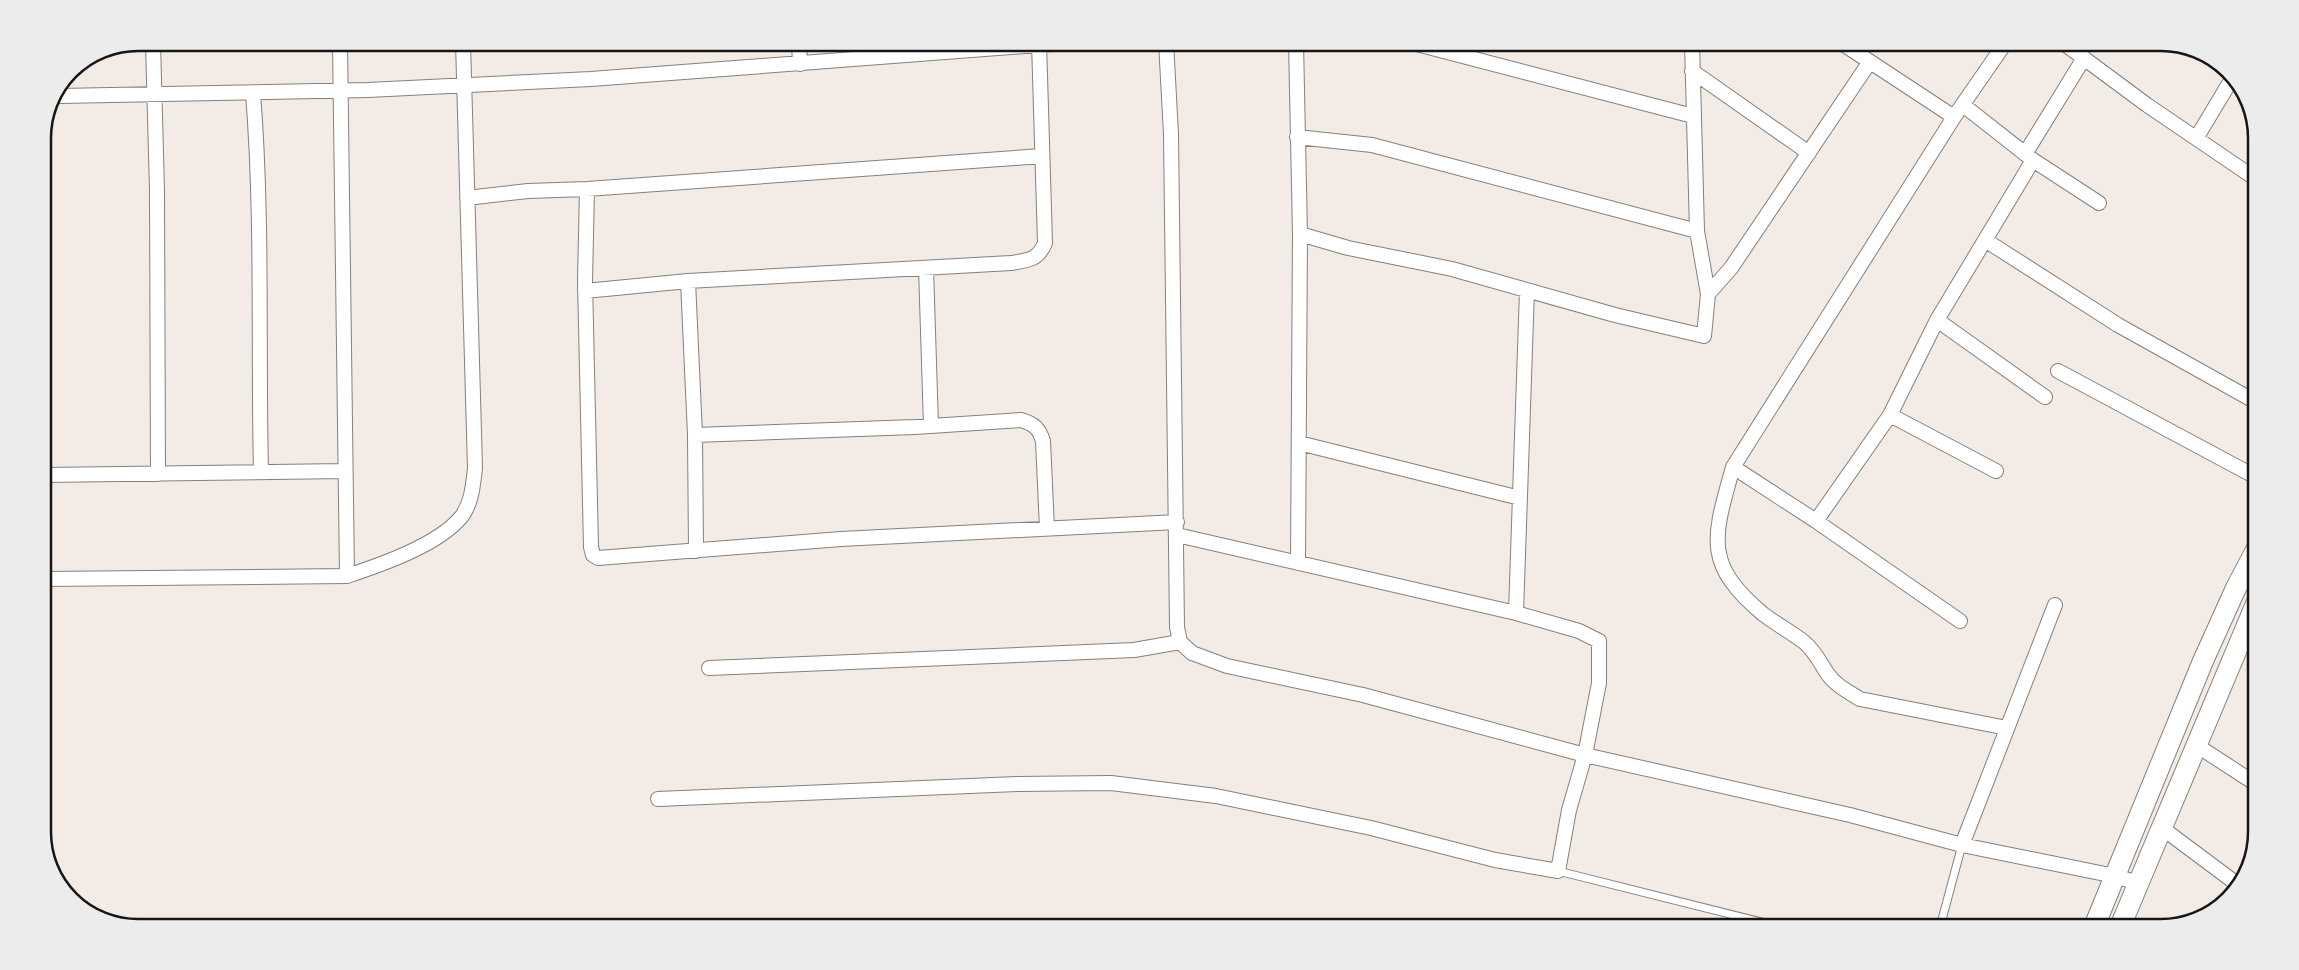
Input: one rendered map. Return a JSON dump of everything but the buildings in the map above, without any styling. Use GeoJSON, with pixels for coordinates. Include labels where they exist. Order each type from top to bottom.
{"type":"FeatureCollection","features":[{"type":"Feature","properties":{"kind":"main road"},"geometry":{"type":"LineString","coordinates":[[2098,919],[2203,661],[2248,565]]}},
{"type":"Feature","properties":{"kind":"main road"},"geometry":{"type":"LineString","coordinates":[[2124,919],[2248,623]]}},
{"type":"Feature","properties":{"kind":"street"},"geometry":{"type":"LineString","coordinates":[[153,51],[158,191],[158,474]]}},
{"type":"Feature","properties":{"kind":"street"},"geometry":{"type":"LineString","coordinates":[[340,51],[344,471],[347,576]]}},
{"type":"Feature","properties":{"kind":"street"},"geometry":{"type":"LineString","coordinates":[[51,579],[347,576],[394,561],[439,535],[462,516],[473,493],[475,468],[464,51]]}},
{"type":"Feature","properties":{"kind":"street"},"geometry":{"type":"LineString","coordinates":[[800,51],[800,64]]}},
{"type":"Feature","properties":{"kind":"street"},"geometry":{"type":"LineString","coordinates":[[63,96],[254,93],[340,86],[464,86],[591,80],[955,51]]}},
{"type":"Feature","properties":{"kind":"street"},"geometry":{"type":"LineString","coordinates":[[585,291],[688,281],[1012,263],[1029,260],[1040,254],[1045,243],[1039,51]]}},
{"type":"Feature","properties":{"kind":"street"},"geometry":{"type":"LineString","coordinates":[[1166,51],[1171,134],[1177,627],[1180,642],[1192,653],[1227,666],[1363,695],[1585,756],[1850,814],[1962,845],[2115,876],[2138,883]]}},
{"type":"Feature","properties":{"kind":"street"},"geometry":{"type":"LineString","coordinates":[[1296,51],[1300,234],[1298,563]]}},
{"type":"Feature","properties":{"kind":"street"},"geometry":{"type":"LineString","coordinates":[[1443,51],[1693,116]]}},
{"type":"Feature","properties":{"kind":"street"},"geometry":{"type":"LineString","coordinates":[[1300,234],[1348,248],[1452,269],[1615,315],[1704,336],[1708,294],[1697,231],[1692,51]]}},
{"type":"Feature","properties":{"kind":"street"},"geometry":{"type":"LineString","coordinates":[[1853,51],[1954,117]]}},
{"type":"Feature","properties":{"kind":"street"},"geometry":{"type":"LineString","coordinates":[[2000,51],[1954,117],[1733,467],[1720,515],[1716,542],[1722,567],[1730,583],[1763,614],[1805,643],[1834,681],[1860,699],[2006,728]]}},
{"type":"Feature","properties":{"kind":"street"},"geometry":{"type":"LineString","coordinates":[[2074,51],[2147,105],[2248,172]]}},
{"type":"Feature","properties":{"kind":"street"},"geometry":{"type":"LineString","coordinates":[[1816,520],[1890,416],[1937,320],[1985,240],[2084,58]]}},
{"type":"Feature","properties":{"kind":"street"},"geometry":{"type":"LineString","coordinates":[[1708,294],[1731,268],[1870,63]]}},
{"type":"Feature","properties":{"kind":"street"},"geometry":{"type":"LineString","coordinates":[[1692,71],[1809,153]]}},
{"type":"Feature","properties":{"kind":"street"},"geometry":{"type":"LineString","coordinates":[[2197,137],[2229,84]]}},
{"type":"Feature","properties":{"kind":"street"},"geometry":{"type":"LineString","coordinates":[[254,93],[258,160],[261,472]]}},
{"type":"Feature","properties":{"kind":"street"},"geometry":{"type":"LineString","coordinates":[[1963,104],[2029,157],[2099,203]]}},
{"type":"Feature","properties":{"kind":"street"},"geometry":{"type":"LineString","coordinates":[[1297,137],[1372,145],[1697,231]]}},
{"type":"Feature","properties":{"kind":"street"},"geometry":{"type":"LineString","coordinates":[[468,198],[528,191],[587,189],[1042,156]]}},
{"type":"Feature","properties":{"kind":"street"},"geometry":{"type":"LineString","coordinates":[[587,189],[585,291],[591,546],[593,555],[598,558],[841,538],[1047,529],[1177,529],[1298,563],[1516,613],[1579,631],[1599,641],[1598,683],[1585,756],[1569,810],[1558,870],[1495,860],[1371,828],[1216,796],[1111,783],[1017,784],[658,799]]}},
{"type":"Feature","properties":{"kind":"street"},"geometry":{"type":"LineString","coordinates":[[1985,240],[2118,325],[2248,398]]}},
{"type":"Feature","properties":{"kind":"street"},"geometry":{"type":"LineString","coordinates":[[926,268],[931,426]]}},
{"type":"Feature","properties":{"kind":"street"},"geometry":{"type":"LineString","coordinates":[[688,281],[695,435],[696,551]]}},
{"type":"Feature","properties":{"kind":"street"},"geometry":{"type":"LineString","coordinates":[[1516,613],[1527,290]]}},
{"type":"Feature","properties":{"kind":"street"},"geometry":{"type":"LineString","coordinates":[[1937,320],[2045,397]]}},
{"type":"Feature","properties":{"kind":"street"},"geometry":{"type":"LineString","coordinates":[[2058,371],[2248,473]]}},
{"type":"Feature","properties":{"kind":"street"},"geometry":{"type":"LineString","coordinates":[[1890,416],[1996,471]]}},
{"type":"Feature","properties":{"kind":"street"},"geometry":{"type":"LineString","coordinates":[[695,435],[931,426],[1021,420],[1031,423],[1040,431],[1043,441],[1047,529]]}},
{"type":"Feature","properties":{"kind":"street"},"geometry":{"type":"LineString","coordinates":[[1299,443],[1520,498]]}},
{"type":"Feature","properties":{"kind":"street"},"geometry":{"type":"LineString","coordinates":[[1733,467],[1816,520],[1960,621]]}},
{"type":"Feature","properties":{"kind":"street"},"geometry":{"type":"LineString","coordinates":[[51,475],[344,471]]}},
{"type":"Feature","properties":{"kind":"street"},"geometry":{"type":"LineString","coordinates":[[1962,845],[2055,605]]}},
{"type":"Feature","properties":{"kind":"street"},"geometry":{"type":"LineString","coordinates":[[709,668],[1134,650],[1180,642]]}},
{"type":"Feature","properties":{"kind":"street"},"geometry":{"type":"LineString","coordinates":[[2196,745],[2248,779]]}},
{"type":"Feature","properties":{"kind":"street"},"geometry":{"type":"LineString","coordinates":[[2162,828],[2233,881]]}},
{"type":"Feature","properties":{"kind":"lane"},"geometry":{"type":"LineString","coordinates":[[1942,919],[1962,845]]}},
{"type":"Feature","properties":{"kind":"lane"},"geometry":{"type":"LineString","coordinates":[[1558,870],[1746,919]]}}]}
